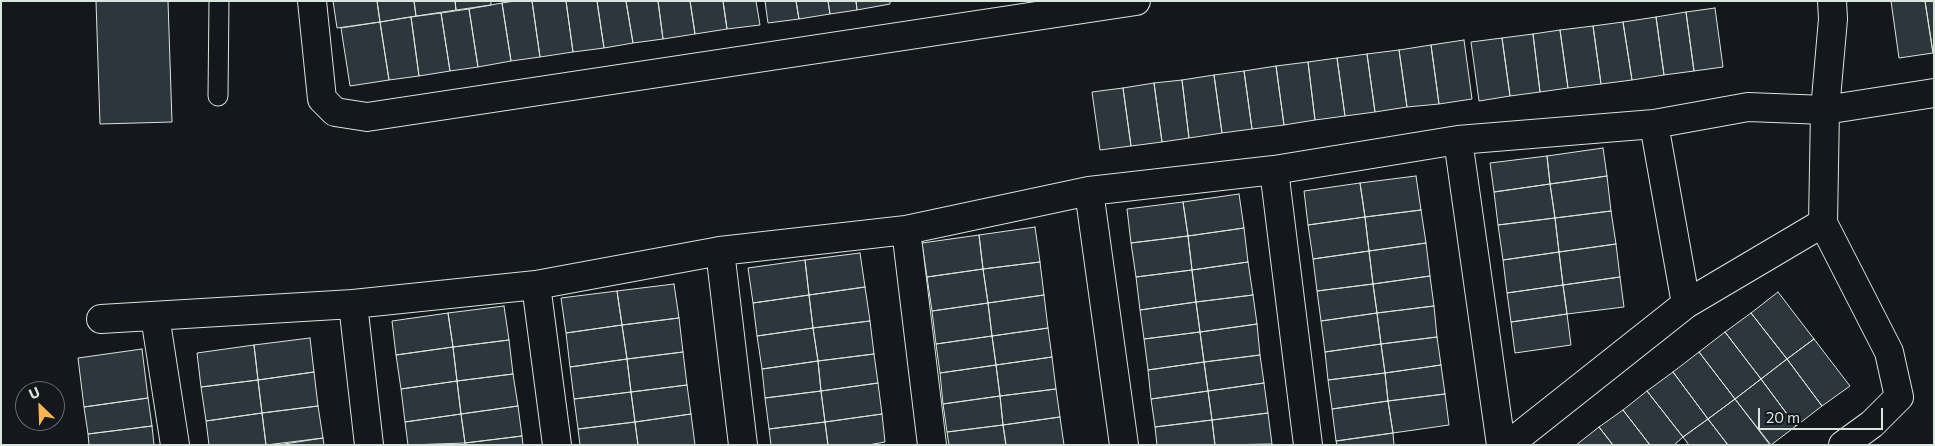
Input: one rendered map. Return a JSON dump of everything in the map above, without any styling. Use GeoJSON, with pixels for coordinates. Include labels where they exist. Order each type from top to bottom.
{"type":"FeatureCollection","features":[{"type":"Feature","properties":{"kind":"street"},"geometry":{"type":"LineString","coordinates":[[312,1],[322,99],[335,112],[367,117],[1136,1]]}},
{"type":"Feature","properties":{"kind":"street"},"geometry":{"type":"LineString","coordinates":[[1832,1],[1834,19],[1825,110],[1822,223],[1889,352],[1899,397],[1872,424],[1843,445]]}},
{"type":"Feature","properties":{"kind":"street"},"geometry":{"type":"LineString","coordinates":[[101,320],[353,304],[536,285],[720,251],[906,230],[1089,192],[1274,170],[1458,140],[1654,124],[1748,107],[1825,110],[1934,93]]}},
{"type":"Feature","properties":{"kind":"street"},"geometry":{"type":"LineString","coordinates":[[1654,124],[1686,304]]}},
{"type":"Feature","properties":{"kind":"street"},"geometry":{"type":"LineString","coordinates":[[1458,140],[1501,445]]}},
{"type":"Feature","properties":{"kind":"street"},"geometry":{"type":"LineString","coordinates":[[1274,170],[1308,445]]}},
{"type":"Feature","properties":{"kind":"street"},"geometry":{"type":"LineString","coordinates":[[1089,192],[1124,445]]}},
{"type":"Feature","properties":{"kind":"street"},"geometry":{"type":"LineString","coordinates":[[1508,445],[1686,304],[1822,223]]}},
{"type":"Feature","properties":{"kind":"street"},"geometry":{"type":"LineString","coordinates":[[906,230],[932,445]]}},
{"type":"Feature","properties":{"kind":"street"},"geometry":{"type":"LineString","coordinates":[[720,251],[743,445]]}},
{"type":"Feature","properties":{"kind":"street"},"geometry":{"type":"LineString","coordinates":[[536,285],[557,445]]}},
{"type":"Feature","properties":{"kind":"street"},"geometry":{"type":"LineString","coordinates":[[353,304],[369,445]]}},
{"type":"Feature","properties":{"kind":"street"},"geometry":{"type":"LineString","coordinates":[[156,316],[175,445]]}},
{"type":"Feature","properties":{"kind":"lane"},"geometry":{"type":"LineString","coordinates":[[218,96],[219,1]]}},
{"type":"Feature","properties":{"kind":"building"},"geometry":{"type":"Polygon","coordinates":[[[96,1],[168,1],[172,122],[100,124],[96,1]]]}},
{"type":"Feature","properties":{"kind":"building"},"geometry":{"type":"Polygon","coordinates":[[[333,1],[377,1],[380,22],[337,28],[333,1]]]}},
{"type":"Feature","properties":{"kind":"building"},"geometry":{"type":"Polygon","coordinates":[[[377,1],[414,1],[416,16],[380,22],[377,1]]]}},
{"type":"Feature","properties":{"kind":"building"},"geometry":{"type":"Polygon","coordinates":[[[414,1],[455,1],[456,10],[416,16],[414,1]]]}},
{"type":"Feature","properties":{"kind":"building"},"geometry":{"type":"Polygon","coordinates":[[[455,1],[491,1],[491,5],[456,10],[455,1]]]}},
{"type":"Feature","properties":{"kind":"building"},"geometry":{"type":"Polygon","coordinates":[[[532,1],[540,57],[511,61],[502,3],[532,1]]]}},
{"type":"Feature","properties":{"kind":"building"},"geometry":{"type":"Polygon","coordinates":[[[532,1],[566,1],[573,52],[540,57],[532,1]]]}},
{"type":"Feature","properties":{"kind":"building"},"geometry":{"type":"Polygon","coordinates":[[[566,1],[597,1],[604,48],[573,52],[566,1]]]}},
{"type":"Feature","properties":{"kind":"building"},"geometry":{"type":"Polygon","coordinates":[[[597,1],[626,1],[633,43],[604,48],[597,1]]]}},
{"type":"Feature","properties":{"kind":"building"},"geometry":{"type":"Polygon","coordinates":[[[626,1],[658,1],[663,39],[633,43],[626,1]]]}},
{"type":"Feature","properties":{"kind":"building"},"geometry":{"type":"Polygon","coordinates":[[[658,1],[690,1],[695,34],[663,39],[658,1]]]}},
{"type":"Feature","properties":{"kind":"building"},"geometry":{"type":"Polygon","coordinates":[[[690,1],[723,1],[727,29],[695,34],[690,1]]]}},
{"type":"Feature","properties":{"kind":"building"},"geometry":{"type":"Polygon","coordinates":[[[723,1],[756,1],[760,25],[727,29],[723,1]]]}},
{"type":"Feature","properties":{"kind":"building"},"geometry":{"type":"Polygon","coordinates":[[[765,1],[796,1],[799,19],[768,23],[765,1]]]}},
{"type":"Feature","properties":{"kind":"building"},"geometry":{"type":"Polygon","coordinates":[[[796,1],[828,1],[830,14],[799,19],[796,1]]]}},
{"type":"Feature","properties":{"kind":"building"},"geometry":{"type":"Polygon","coordinates":[[[828,1],[856,1],[857,10],[830,14],[828,1]]]}},
{"type":"Feature","properties":{"kind":"building"},"geometry":{"type":"Polygon","coordinates":[[[856,1],[890,1],[890,4],[857,10],[856,1]]]}},
{"type":"Feature","properties":{"kind":"building"},"geometry":{"type":"Polygon","coordinates":[[[1891,1],[1925,1],[1933,53],[1899,58],[1891,1]]]}},
{"type":"Feature","properties":{"kind":"building"},"geometry":{"type":"Polygon","coordinates":[[[1925,1],[1934,1],[1934,53],[1933,53],[1925,1]]]}},
{"type":"Feature","properties":{"kind":"building"},"geometry":{"type":"Polygon","coordinates":[[[502,3],[511,61],[478,67],[469,9],[502,3]]]}},
{"type":"Feature","properties":{"kind":"building"},"geometry":{"type":"Polygon","coordinates":[[[1715,8],[1723,67],[1694,71],[1686,12],[1715,8]]]}},
{"type":"Feature","properties":{"kind":"building"},"geometry":{"type":"Polygon","coordinates":[[[469,9],[478,67],[450,71],[441,13],[469,9]]]}},
{"type":"Feature","properties":{"kind":"building"},"geometry":{"type":"Polygon","coordinates":[[[1686,12],[1694,71],[1664,75],[1656,17],[1686,12]]]}},
{"type":"Feature","properties":{"kind":"building"},"geometry":{"type":"Polygon","coordinates":[[[441,13],[450,71],[419,76],[411,17],[441,13]]]}},
{"type":"Feature","properties":{"kind":"building"},"geometry":{"type":"Polygon","coordinates":[[[411,17],[419,76],[389,80],[380,22],[411,17]]]}},
{"type":"Feature","properties":{"kind":"building"},"geometry":{"type":"Polygon","coordinates":[[[1656,17],[1664,75],[1632,80],[1623,22],[1656,17]]]}},
{"type":"Feature","properties":{"kind":"building"},"geometry":{"type":"Polygon","coordinates":[[[380,22],[389,80],[350,86],[341,28],[380,22]]]}},
{"type":"Feature","properties":{"kind":"building"},"geometry":{"type":"Polygon","coordinates":[[[1623,22],[1632,80],[1601,84],[1593,26],[1623,22]]]}},
{"type":"Feature","properties":{"kind":"building"},"geometry":{"type":"Polygon","coordinates":[[[1593,26],[1601,84],[1568,88],[1560,30],[1593,26]]]}},
{"type":"Feature","properties":{"kind":"building"},"geometry":{"type":"Polygon","coordinates":[[[1560,30],[1568,88],[1540,92],[1533,34],[1560,30]]]}},
{"type":"Feature","properties":{"kind":"building"},"geometry":{"type":"Polygon","coordinates":[[[1533,34],[1540,92],[1510,96],[1502,38],[1533,34]]]}},
{"type":"Feature","properties":{"kind":"building"},"geometry":{"type":"Polygon","coordinates":[[[1502,38],[1510,96],[1479,101],[1471,42],[1502,38]]]}},
{"type":"Feature","properties":{"kind":"building"},"geometry":{"type":"Polygon","coordinates":[[[1464,40],[1472,99],[1439,104],[1431,45],[1464,40]]]}},
{"type":"Feature","properties":{"kind":"building"},"geometry":{"type":"Polygon","coordinates":[[[1431,45],[1439,104],[1407,107],[1399,50],[1431,45]]]}},
{"type":"Feature","properties":{"kind":"building"},"geometry":{"type":"Polygon","coordinates":[[[1399,50],[1407,107],[1375,112],[1367,54],[1399,50]]]}},
{"type":"Feature","properties":{"kind":"building"},"geometry":{"type":"Polygon","coordinates":[[[1367,54],[1375,112],[1345,116],[1337,58],[1367,54]]]}},
{"type":"Feature","properties":{"kind":"building"},"geometry":{"type":"Polygon","coordinates":[[[1337,58],[1345,116],[1315,120],[1308,62],[1337,58]]]}},
{"type":"Feature","properties":{"kind":"building"},"geometry":{"type":"Polygon","coordinates":[[[1308,62],[1315,120],[1284,125],[1276,66],[1308,62]]]}},
{"type":"Feature","properties":{"kind":"building"},"geometry":{"type":"Polygon","coordinates":[[[1276,66],[1284,125],[1252,129],[1244,71],[1276,66]]]}},
{"type":"Feature","properties":{"kind":"building"},"geometry":{"type":"Polygon","coordinates":[[[1244,71],[1252,129],[1222,133],[1214,75],[1244,71]]]}},
{"type":"Feature","properties":{"kind":"building"},"geometry":{"type":"Polygon","coordinates":[[[1214,75],[1222,133],[1189,138],[1182,80],[1214,75]]]}},
{"type":"Feature","properties":{"kind":"building"},"geometry":{"type":"Polygon","coordinates":[[[1182,80],[1189,138],[1162,142],[1154,83],[1182,80]]]}},
{"type":"Feature","properties":{"kind":"building"},"geometry":{"type":"Polygon","coordinates":[[[1154,83],[1162,142],[1131,146],[1123,88],[1154,83]]]}},
{"type":"Feature","properties":{"kind":"building"},"geometry":{"type":"Polygon","coordinates":[[[1123,88],[1131,146],[1100,150],[1092,92],[1123,88]]]}},
{"type":"Feature","properties":{"kind":"building"},"geometry":{"type":"Polygon","coordinates":[[[1603,148],[1607,176],[1550,184],[1547,156],[1603,148]]]}},
{"type":"Feature","properties":{"kind":"building"},"geometry":{"type":"Polygon","coordinates":[[[1547,156],[1550,184],[1494,192],[1490,163],[1547,156]]]}},
{"type":"Feature","properties":{"kind":"building"},"geometry":{"type":"Polygon","coordinates":[[[1416,176],[1421,210],[1365,217],[1360,183],[1416,176]]]}},
{"type":"Feature","properties":{"kind":"building"},"geometry":{"type":"Polygon","coordinates":[[[1607,176],[1611,211],[1555,218],[1550,184],[1607,176]]]}},
{"type":"Feature","properties":{"kind":"building"},"geometry":{"type":"Polygon","coordinates":[[[1360,183],[1365,217],[1308,225],[1304,191],[1360,183]]]}},
{"type":"Feature","properties":{"kind":"building"},"geometry":{"type":"Polygon","coordinates":[[[1550,184],[1555,218],[1498,225],[1494,192],[1550,184]]]}},
{"type":"Feature","properties":{"kind":"building"},"geometry":{"type":"Polygon","coordinates":[[[1239,194],[1244,228],[1188,236],[1183,202],[1239,194]]]}},
{"type":"Feature","properties":{"kind":"building"},"geometry":{"type":"Polygon","coordinates":[[[1183,202],[1188,236],[1131,243],[1127,209],[1183,202]]]}},
{"type":"Feature","properties":{"kind":"building"},"geometry":{"type":"Polygon","coordinates":[[[1421,210],[1426,243],[1369,251],[1365,217],[1421,210]]]}},
{"type":"Feature","properties":{"kind":"building"},"geometry":{"type":"Polygon","coordinates":[[[1611,211],[1616,244],[1559,252],[1555,218],[1611,211]]]}},
{"type":"Feature","properties":{"kind":"building"},"geometry":{"type":"Polygon","coordinates":[[[1365,217],[1369,251],[1313,259],[1308,225],[1365,217]]]}},
{"type":"Feature","properties":{"kind":"building"},"geometry":{"type":"Polygon","coordinates":[[[1555,218],[1559,252],[1503,260],[1498,225],[1555,218]]]}},
{"type":"Feature","properties":{"kind":"building"},"geometry":{"type":"Polygon","coordinates":[[[1035,227],[1040,262],[983,269],[979,235],[1035,227]]]}},
{"type":"Feature","properties":{"kind":"building"},"geometry":{"type":"Polygon","coordinates":[[[1244,228],[1248,262],[1192,270],[1188,236],[1244,228]]]}},
{"type":"Feature","properties":{"kind":"building"},"geometry":{"type":"Polygon","coordinates":[[[979,235],[983,269],[927,277],[922,243],[979,235]]]}},
{"type":"Feature","properties":{"kind":"building"},"geometry":{"type":"Polygon","coordinates":[[[1188,236],[1192,270],[1136,277],[1131,243],[1188,236]]]}},
{"type":"Feature","properties":{"kind":"building"},"geometry":{"type":"Polygon","coordinates":[[[1426,243],[1430,276],[1373,284],[1369,251],[1426,243]]]}},
{"type":"Feature","properties":{"kind":"building"},"geometry":{"type":"Polygon","coordinates":[[[1616,244],[1620,277],[1563,285],[1559,252],[1616,244]]]}},
{"type":"Feature","properties":{"kind":"building"},"geometry":{"type":"Polygon","coordinates":[[[1369,251],[1373,284],[1317,291],[1313,259],[1369,251]]]}},
{"type":"Feature","properties":{"kind":"building"},"geometry":{"type":"Polygon","coordinates":[[[1559,252],[1563,285],[1507,293],[1503,260],[1559,252]]]}},
{"type":"Feature","properties":{"kind":"building"},"geometry":{"type":"Polygon","coordinates":[[[860,253],[865,287],[809,295],[805,260],[860,253]]]}},
{"type":"Feature","properties":{"kind":"building"},"geometry":{"type":"Polygon","coordinates":[[[805,260],[809,295],[753,303],[748,268],[805,260]]]}},
{"type":"Feature","properties":{"kind":"building"},"geometry":{"type":"Polygon","coordinates":[[[1040,262],[1044,295],[988,303],[983,269],[1040,262]]]}},
{"type":"Feature","properties":{"kind":"building"},"geometry":{"type":"Polygon","coordinates":[[[1248,262],[1253,295],[1196,302],[1192,270],[1248,262]]]}},
{"type":"Feature","properties":{"kind":"building"},"geometry":{"type":"Polygon","coordinates":[[[983,269],[988,303],[932,311],[927,277],[983,269]]]}},
{"type":"Feature","properties":{"kind":"building"},"geometry":{"type":"Polygon","coordinates":[[[1192,270],[1196,302],[1140,310],[1136,277],[1192,270]]]}},
{"type":"Feature","properties":{"kind":"building"},"geometry":{"type":"Polygon","coordinates":[[[1430,276],[1434,306],[1377,313],[1373,284],[1430,276]]]}},
{"type":"Feature","properties":{"kind":"building"},"geometry":{"type":"Polygon","coordinates":[[[1620,277],[1624,307],[1567,314],[1563,285],[1620,277]]]}},
{"type":"Feature","properties":{"kind":"building"},"geometry":{"type":"Polygon","coordinates":[[[674,284],[679,318],[622,325],[617,291],[674,284]]]}},
{"type":"Feature","properties":{"kind":"building"},"geometry":{"type":"Polygon","coordinates":[[[1373,284],[1377,313],[1321,321],[1317,291],[1373,284]]]}},
{"type":"Feature","properties":{"kind":"building"},"geometry":{"type":"Polygon","coordinates":[[[1563,285],[1567,314],[1511,322],[1507,293],[1563,285]]]}},
{"type":"Feature","properties":{"kind":"building"},"geometry":{"type":"Polygon","coordinates":[[[865,287],[870,321],[813,328],[809,295],[865,287]]]}},
{"type":"Feature","properties":{"kind":"building"},"geometry":{"type":"Polygon","coordinates":[[[617,291],[622,325],[566,333],[561,298],[617,291]]]}},
{"type":"Feature","properties":{"kind":"building"},"geometry":{"type":"Polygon","coordinates":[[[1778,292],[1814,339],[1787,359],[1751,313],[1778,292]]]}},
{"type":"Feature","properties":{"kind":"building"},"geometry":{"type":"Polygon","coordinates":[[[809,295],[813,328],[757,336],[753,303],[809,295]]]}},
{"type":"Feature","properties":{"kind":"building"},"geometry":{"type":"Polygon","coordinates":[[[1044,295],[1048,328],[992,336],[988,303],[1044,295]]]}},
{"type":"Feature","properties":{"kind":"building"},"geometry":{"type":"Polygon","coordinates":[[[1253,295],[1257,324],[1200,332],[1196,302],[1253,295]]]}},
{"type":"Feature","properties":{"kind":"building"},"geometry":{"type":"Polygon","coordinates":[[[1196,302],[1200,332],[1144,339],[1140,310],[1196,302]]]}},
{"type":"Feature","properties":{"kind":"building"},"geometry":{"type":"Polygon","coordinates":[[[988,303],[992,336],[936,344],[932,311],[988,303]]]}},
{"type":"Feature","properties":{"kind":"building"},"geometry":{"type":"Polygon","coordinates":[[[504,306],[509,340],[453,347],[448,313],[504,306]]]}},
{"type":"Feature","properties":{"kind":"building"},"geometry":{"type":"Polygon","coordinates":[[[1434,306],[1437,337],[1381,344],[1377,313],[1434,306]]]}},
{"type":"Feature","properties":{"kind":"building"},"geometry":{"type":"Polygon","coordinates":[[[448,313],[453,347],[396,355],[392,321],[448,313]]]}},
{"type":"Feature","properties":{"kind":"building"},"geometry":{"type":"Polygon","coordinates":[[[1377,313],[1381,344],[1325,352],[1321,321],[1377,313]]]}},
{"type":"Feature","properties":{"kind":"building"},"geometry":{"type":"Polygon","coordinates":[[[1751,313],[1787,359],[1761,379],[1725,332],[1751,313]]]}},
{"type":"Feature","properties":{"kind":"building"},"geometry":{"type":"Polygon","coordinates":[[[1567,314],[1571,345],[1515,353],[1511,322],[1567,314]]]}},
{"type":"Feature","properties":{"kind":"building"},"geometry":{"type":"Polygon","coordinates":[[[679,318],[683,352],[627,359],[622,325],[679,318]]]}},
{"type":"Feature","properties":{"kind":"building"},"geometry":{"type":"Polygon","coordinates":[[[870,321],[874,354],[818,361],[813,328],[870,321]]]}},
{"type":"Feature","properties":{"kind":"building"},"geometry":{"type":"Polygon","coordinates":[[[1257,324],[1260,355],[1204,362],[1200,332],[1257,324]]]}},
{"type":"Feature","properties":{"kind":"building"},"geometry":{"type":"Polygon","coordinates":[[[622,325],[627,359],[570,367],[566,333],[622,325]]]}},
{"type":"Feature","properties":{"kind":"building"},"geometry":{"type":"Polygon","coordinates":[[[813,328],[818,361],[762,369],[757,336],[813,328]]]}},
{"type":"Feature","properties":{"kind":"building"},"geometry":{"type":"Polygon","coordinates":[[[1048,328],[1052,357],[996,365],[992,336],[1048,328]]]}},
{"type":"Feature","properties":{"kind":"building"},"geometry":{"type":"Polygon","coordinates":[[[1200,332],[1204,362],[1148,370],[1144,339],[1200,332]]]}},
{"type":"Feature","properties":{"kind":"building"},"geometry":{"type":"Polygon","coordinates":[[[1725,332],[1761,379],[1735,399],[1699,352],[1725,332]]]}},
{"type":"Feature","properties":{"kind":"building"},"geometry":{"type":"Polygon","coordinates":[[[992,336],[996,365],[940,373],[936,344],[992,336]]]}},
{"type":"Feature","properties":{"kind":"building"},"geometry":{"type":"Polygon","coordinates":[[[1437,337],[1441,365],[1385,373],[1381,344],[1437,337]]]}},
{"type":"Feature","properties":{"kind":"building"},"geometry":{"type":"Polygon","coordinates":[[[310,338],[314,372],[258,380],[254,345],[310,338]]]}},
{"type":"Feature","properties":{"kind":"building"},"geometry":{"type":"Polygon","coordinates":[[[1814,339],[1850,386],[1822,406],[1787,359],[1814,339]]]}},
{"type":"Feature","properties":{"kind":"building"},"geometry":{"type":"Polygon","coordinates":[[[509,340],[513,374],[457,381],[453,347],[509,340]]]}},
{"type":"Feature","properties":{"kind":"building"},"geometry":{"type":"Polygon","coordinates":[[[1381,344],[1385,373],[1328,380],[1325,352],[1381,344]]]}},
{"type":"Feature","properties":{"kind":"building"},"geometry":{"type":"Polygon","coordinates":[[[254,345],[258,380],[201,387],[197,353],[254,345]]]}},
{"type":"Feature","properties":{"kind":"building"},"geometry":{"type":"Polygon","coordinates":[[[453,347],[457,381],[401,389],[396,355],[453,347]]]}},
{"type":"Feature","properties":{"kind":"building"},"geometry":{"type":"Polygon","coordinates":[[[142,349],[148,398],[84,407],[78,358],[142,349]]]}},
{"type":"Feature","properties":{"kind":"building"},"geometry":{"type":"Polygon","coordinates":[[[683,352],[687,385],[631,392],[627,359],[683,352]]]}},
{"type":"Feature","properties":{"kind":"building"},"geometry":{"type":"Polygon","coordinates":[[[1699,352],[1735,399],[1708,419],[1673,372],[1699,352]]]}},
{"type":"Feature","properties":{"kind":"building"},"geometry":{"type":"Polygon","coordinates":[[[874,354],[878,383],[821,391],[818,361],[874,354]]]}},
{"type":"Feature","properties":{"kind":"building"},"geometry":{"type":"Polygon","coordinates":[[[1260,355],[1264,383],[1208,391],[1204,362],[1260,355]]]}},
{"type":"Feature","properties":{"kind":"building"},"geometry":{"type":"Polygon","coordinates":[[[1052,357],[1056,389],[1000,396],[996,365],[1052,357]]]}},
{"type":"Feature","properties":{"kind":"building"},"geometry":{"type":"Polygon","coordinates":[[[627,359],[631,392],[574,399],[570,367],[627,359]]]}},
{"type":"Feature","properties":{"kind":"building"},"geometry":{"type":"Polygon","coordinates":[[[1787,359],[1822,406],[1796,426],[1761,379],[1787,359]]]}},
{"type":"Feature","properties":{"kind":"building"},"geometry":{"type":"Polygon","coordinates":[[[818,361],[821,391],[765,398],[762,369],[818,361]]]}},
{"type":"Feature","properties":{"kind":"building"},"geometry":{"type":"Polygon","coordinates":[[[1204,362],[1208,391],[1151,399],[1148,370],[1204,362]]]}},
{"type":"Feature","properties":{"kind":"building"},"geometry":{"type":"Polygon","coordinates":[[[996,365],[1000,396],[943,404],[940,373],[996,365]]]}},
{"type":"Feature","properties":{"kind":"building"},"geometry":{"type":"Polygon","coordinates":[[[1441,365],[1445,394],[1388,401],[1385,373],[1441,365]]]}},
{"type":"Feature","properties":{"kind":"building"},"geometry":{"type":"Polygon","coordinates":[[[314,372],[318,406],[262,413],[258,380],[314,372]]]}},
{"type":"Feature","properties":{"kind":"building"},"geometry":{"type":"Polygon","coordinates":[[[1673,372],[1708,419],[1683,437],[1647,391],[1673,372]]]}},
{"type":"Feature","properties":{"kind":"building"},"geometry":{"type":"Polygon","coordinates":[[[1385,373],[1388,401],[1332,409],[1328,380],[1385,373]]]}},
{"type":"Feature","properties":{"kind":"building"},"geometry":{"type":"Polygon","coordinates":[[[513,374],[518,406],[461,414],[457,381],[513,374]]]}},
{"type":"Feature","properties":{"kind":"building"},"geometry":{"type":"Polygon","coordinates":[[[1761,379],[1796,426],[1771,445],[1735,399],[1761,379]]]}},
{"type":"Feature","properties":{"kind":"building"},"geometry":{"type":"Polygon","coordinates":[[[258,380],[262,413],[206,421],[201,387],[258,380]]]}},
{"type":"Feature","properties":{"kind":"building"},"geometry":{"type":"Polygon","coordinates":[[[457,381],[461,414],[405,422],[401,389],[457,381]]]}},
{"type":"Feature","properties":{"kind":"building"},"geometry":{"type":"Polygon","coordinates":[[[878,383],[882,414],[825,422],[821,391],[878,383]]]}},
{"type":"Feature","properties":{"kind":"building"},"geometry":{"type":"Polygon","coordinates":[[[1264,383],[1268,413],[1212,420],[1208,391],[1264,383]]]}},
{"type":"Feature","properties":{"kind":"building"},"geometry":{"type":"Polygon","coordinates":[[[687,385],[691,414],[635,422],[631,392],[687,385]]]}},
{"type":"Feature","properties":{"kind":"building"},"geometry":{"type":"Polygon","coordinates":[[[1056,389],[1060,417],[1003,425],[1000,396],[1056,389]]]}},
{"type":"Feature","properties":{"kind":"building"},"geometry":{"type":"Polygon","coordinates":[[[821,391],[825,422],[769,429],[765,398],[821,391]]]}},
{"type":"Feature","properties":{"kind":"building"},"geometry":{"type":"Polygon","coordinates":[[[1208,391],[1212,420],[1155,427],[1151,399],[1208,391]]]}},
{"type":"Feature","properties":{"kind":"building"},"geometry":{"type":"Polygon","coordinates":[[[1647,391],[1683,437],[1674,445],[1650,445],[1623,410],[1647,391]]]}},
{"type":"Feature","properties":{"kind":"building"},"geometry":{"type":"Polygon","coordinates":[[[631,392],[635,422],[578,429],[574,399],[631,392]]]}},
{"type":"Feature","properties":{"kind":"building"},"geometry":{"type":"Polygon","coordinates":[[[1445,394],[1449,425],[1393,433],[1388,401],[1445,394]]]}},
{"type":"Feature","properties":{"kind":"building"},"geometry":{"type":"Polygon","coordinates":[[[1000,396],[1003,425],[947,432],[943,404],[1000,396]]]}},
{"type":"Feature","properties":{"kind":"building"},"geometry":{"type":"Polygon","coordinates":[[[148,398],[152,426],[88,434],[84,407],[148,398]]]}},
{"type":"Feature","properties":{"kind":"building"},"geometry":{"type":"Polygon","coordinates":[[[1735,399],[1770,445],[1728,445],[1708,419],[1735,399]]]}},
{"type":"Feature","properties":{"kind":"building"},"geometry":{"type":"Polygon","coordinates":[[[1388,401],[1393,433],[1336,441],[1332,409],[1388,401]]]}},
{"type":"Feature","properties":{"kind":"building"},"geometry":{"type":"Polygon","coordinates":[[[318,406],[323,438],[266,445],[262,413],[318,406]]]}},
{"type":"Feature","properties":{"kind":"building"},"geometry":{"type":"Polygon","coordinates":[[[518,406],[522,436],[465,443],[461,414],[518,406]]]}},
{"type":"Feature","properties":{"kind":"building"},"geometry":{"type":"Polygon","coordinates":[[[1623,410],[1650,445],[1613,445],[1599,427],[1623,410]]]}},
{"type":"Feature","properties":{"kind":"building"},"geometry":{"type":"Polygon","coordinates":[[[262,413],[266,445],[209,445],[206,421],[262,413]]]}},
{"type":"Feature","properties":{"kind":"building"},"geometry":{"type":"Polygon","coordinates":[[[1268,413],[1272,444],[1215,445],[1212,420],[1268,413]]]}},
{"type":"Feature","properties":{"kind":"building"},"geometry":{"type":"Polygon","coordinates":[[[461,414],[465,443],[408,445],[405,422],[461,414]]]}},
{"type":"Feature","properties":{"kind":"building"},"geometry":{"type":"Polygon","coordinates":[[[691,414],[695,445],[638,445],[635,422],[691,414]]]}},
{"type":"Feature","properties":{"kind":"building"},"geometry":{"type":"Polygon","coordinates":[[[882,414],[885,442],[868,445],[828,445],[825,422],[882,414]]]}},
{"type":"Feature","properties":{"kind":"building"},"geometry":{"type":"Polygon","coordinates":[[[1060,417],[1064,445],[1006,445],[1003,425],[1060,417]]]}},
{"type":"Feature","properties":{"kind":"building"},"geometry":{"type":"Polygon","coordinates":[[[1708,419],[1728,445],[1689,445],[1683,437],[1708,419]]]}},
{"type":"Feature","properties":{"kind":"building"},"geometry":{"type":"Polygon","coordinates":[[[1212,420],[1215,445],[1157,445],[1155,427],[1212,420]]]}},
{"type":"Feature","properties":{"kind":"building"},"geometry":{"type":"Polygon","coordinates":[[[635,422],[638,445],[580,445],[578,429],[635,422]]]}},
{"type":"Feature","properties":{"kind":"building"},"geometry":{"type":"Polygon","coordinates":[[[825,422],[828,445],[771,445],[769,429],[825,422]]]}},
{"type":"Feature","properties":{"kind":"building"},"geometry":{"type":"Polygon","coordinates":[[[1003,425],[1006,445],[949,445],[947,432],[1003,425]]]}},
{"type":"Feature","properties":{"kind":"building"},"geometry":{"type":"Polygon","coordinates":[[[152,426],[154,445],[89,445],[88,434],[152,426]]]}},
{"type":"Feature","properties":{"kind":"building"},"geometry":{"type":"Polygon","coordinates":[[[1599,427],[1613,445],[1576,445],[1599,427]]]}},
{"type":"Feature","properties":{"kind":"building"},"geometry":{"type":"Polygon","coordinates":[[[1393,433],[1394,445],[1337,445],[1336,441],[1393,433]]]}},
{"type":"Feature","properties":{"kind":"building"},"geometry":{"type":"Polygon","coordinates":[[[522,436],[523,445],[465,445],[465,443],[522,436]]]}},
{"type":"Feature","properties":{"kind":"building"},"geometry":{"type":"Polygon","coordinates":[[[323,438],[324,445],[278,445],[323,438]]]}}]}
